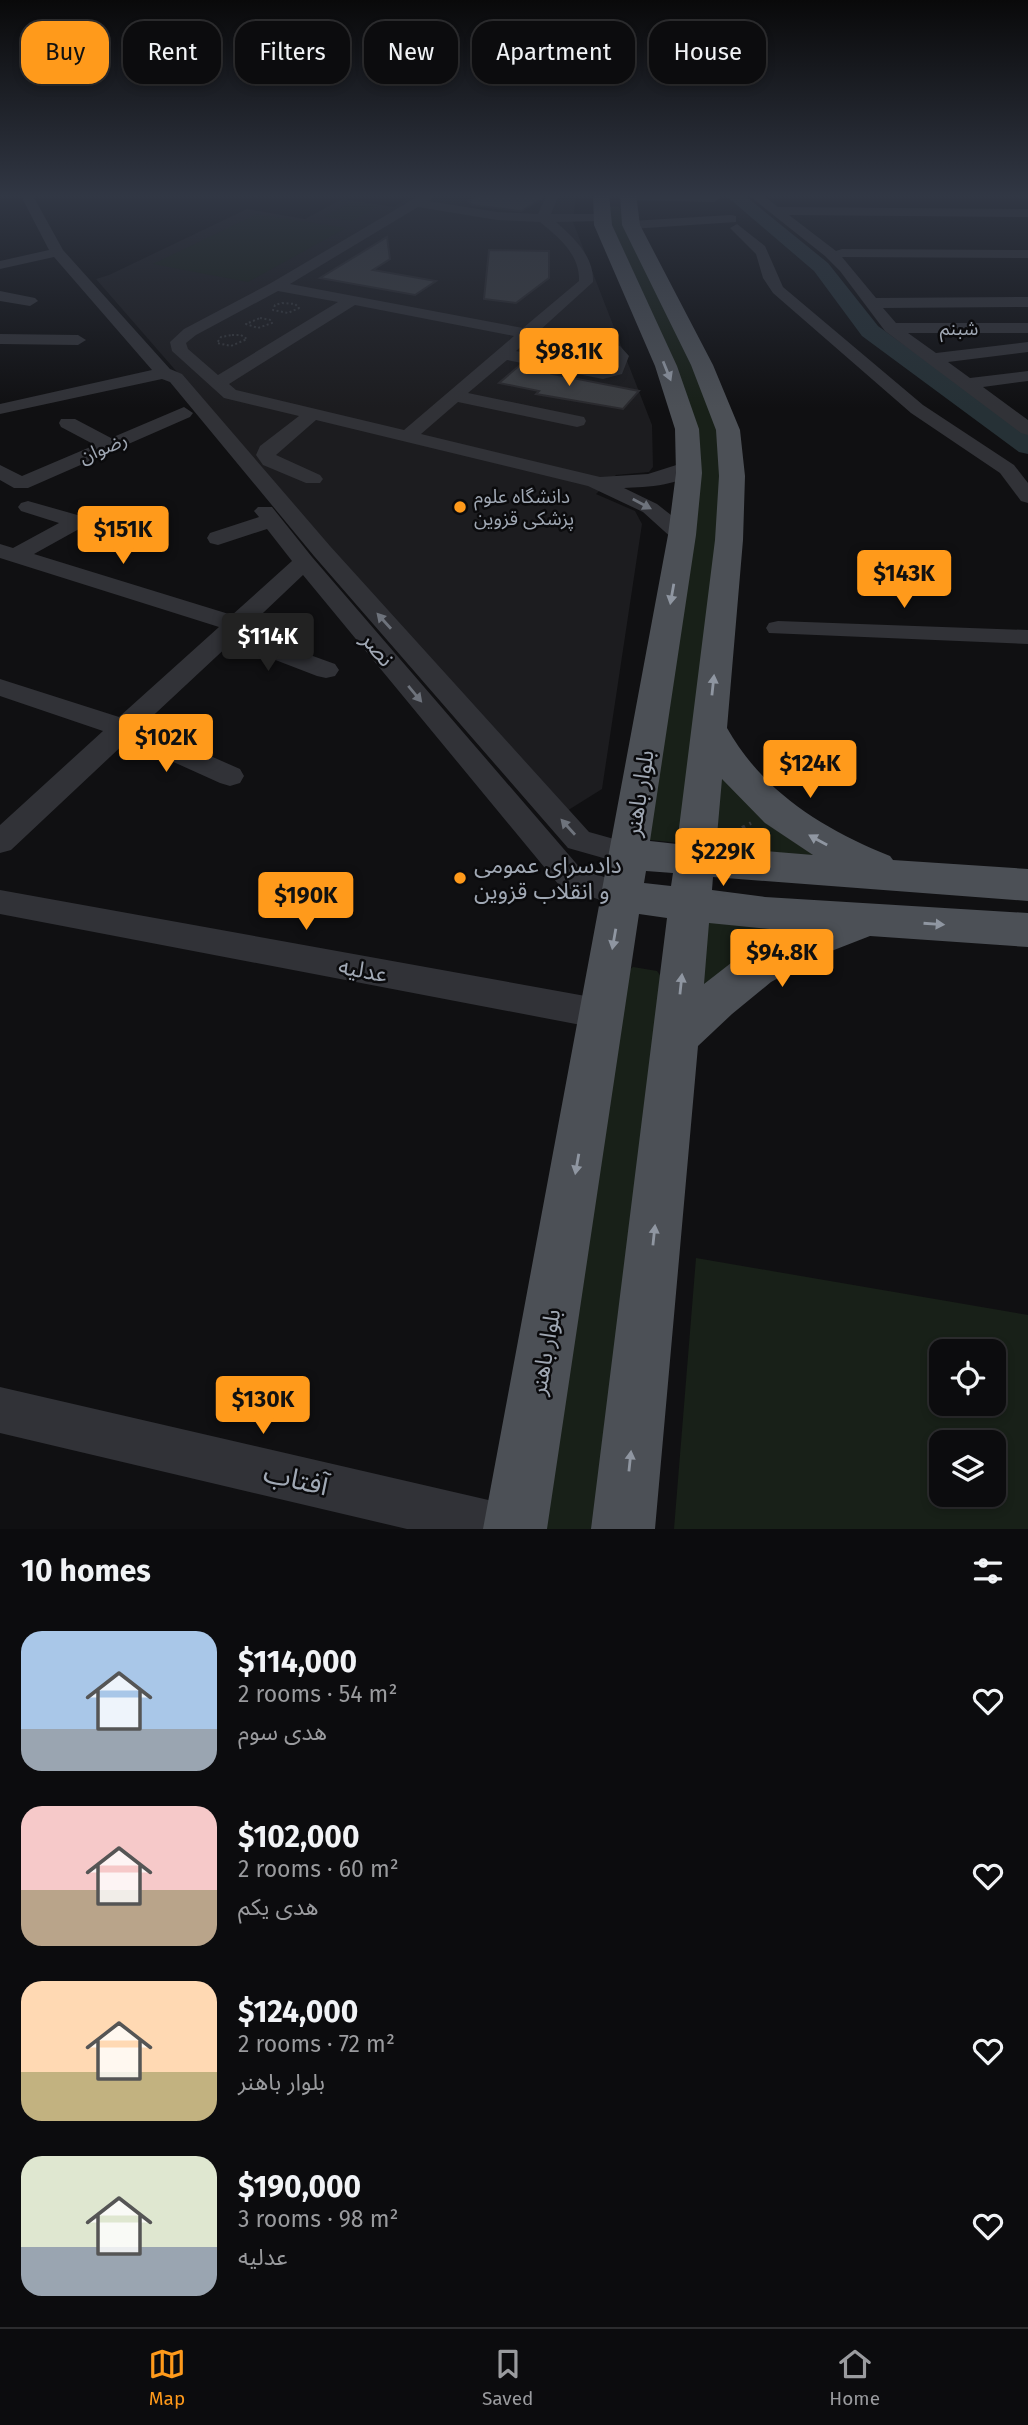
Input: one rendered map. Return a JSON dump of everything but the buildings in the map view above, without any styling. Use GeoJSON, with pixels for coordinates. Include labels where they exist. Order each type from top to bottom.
{"type":"FeatureCollection","features":[{"type":"Feature","properties":{"kind":"main road","name":"بلوار باهنر"},"geometry":{"type":"LineString","coordinates":[[513,1529],[682,535],[689,467],[687,429],[636,265]]}},
{"type":"Feature","properties":{"kind":"main road"},"geometry":{"type":"LineString","coordinates":[[622,1529],[690,906],[708,850],[709,728],[729,540],[732,476],[727,430],[702,365],[649,265]]}},
{"type":"Feature","properties":{"kind":"main road"},"geometry":{"type":"LineString","coordinates":[[709,728],[720,752],[733,769],[775,811],[832,848],[903,877]]}},
{"type":"Feature","properties":{"kind":"main road"},"geometry":{"type":"LineString","coordinates":[[628,853],[708,850],[763,867],[1028,885]]}},
{"type":"Feature","properties":{"kind":"main road"},"geometry":{"type":"LineString","coordinates":[[763,867],[755,877],[754,888],[765,913]]}},
{"type":"Feature","properties":{"kind":"main road"},"geometry":{"type":"LineString","coordinates":[[622,896],[765,913],[1028,930]]}},
{"type":"Feature","properties":{"kind":"main road"},"geometry":{"type":"LineString","coordinates":[[675,1039],[720,994],[763,962],[819,936],[878,920]]}},
{"type":"Feature","properties":{"kind":"street","name":"نصر"},"geometry":{"type":"LineString","coordinates":[[69,265],[164,373],[176,378],[322,551],[579,840],[628,853]]}},
{"type":"Feature","properties":{"kind":"street"},"geometry":{"type":"LineString","coordinates":[[311,265],[190,332],[178,342],[180,351],[230,394],[595,482],[650,508],[682,535]]}},
{"type":"Feature","properties":{"kind":"street"},"geometry":{"type":"LineString","coordinates":[[407,437],[586,282],[587,275],[583,265]]}},
{"type":"Feature","properties":{"kind":"street"},"geometry":{"type":"LineString","coordinates":[[767,265],[769,277],[778,290],[815,324],[917,409],[1007,469],[1028,497]]}},
{"type":"Feature","properties":{"kind":"street"},"geometry":{"type":"LineString","coordinates":[[840,265],[891,328],[1028,429]]}},
{"type":"Feature","properties":{"kind":"street"},"geometry":{"type":"LineString","coordinates":[[276,286],[529,332],[614,350],[621,356],[616,370],[603,374],[504,354]]}},
{"type":"Feature","properties":{"kind":"street"},"geometry":{"type":"LineString","coordinates":[[0,296],[30,301]]}},
{"type":"Feature","properties":{"kind":"street"},"geometry":{"type":"LineString","coordinates":[[216,384],[353,300]]}},
{"type":"Feature","properties":{"kind":"street"},"geometry":{"type":"LineString","coordinates":[[871,303],[1028,302]]}},
{"type":"Feature","properties":{"kind":"street","name":"شبنم"},"geometry":{"type":"LineString","coordinates":[[891,328],[1023,335]]}},
{"type":"Feature","properties":{"kind":"street"},"geometry":{"type":"LineString","coordinates":[[912,345],[1023,335]]}},
{"type":"Feature","properties":{"kind":"street"},"geometry":{"type":"LineString","coordinates":[[932,359],[1023,335]]}},
{"type":"Feature","properties":{"kind":"street"},"geometry":{"type":"LineString","coordinates":[[0,339],[78,340]]}},
{"type":"Feature","properties":{"kind":"street"},"geometry":{"type":"LineString","coordinates":[[950,372],[1028,362]]}},
{"type":"Feature","properties":{"kind":"street","name":"نصر"},"geometry":{"type":"LineString","coordinates":[[164,373],[161,381],[184,413],[304,562],[570,877],[622,896]]}},
{"type":"Feature","properties":{"kind":"street"},"geometry":{"type":"LineString","coordinates":[[0,409],[164,373]]}},
{"type":"Feature","properties":{"kind":"street"},"geometry":{"type":"LineString","coordinates":[[967,384],[1028,376]]}},
{"type":"Feature","properties":{"kind":"street"},"geometry":{"type":"LineString","coordinates":[[0,393],[41,400]]}},
{"type":"Feature","properties":{"kind":"street"},"geometry":{"type":"LineString","coordinates":[[986,398],[1028,393]]}},
{"type":"Feature","properties":{"kind":"street"},"geometry":{"type":"LineString","coordinates":[[455,396],[577,421]]}},
{"type":"Feature","properties":{"kind":"street"},"geometry":{"type":"LineString","coordinates":[[1004,412],[1028,408]]}},
{"type":"Feature","properties":{"kind":"street","name":"رضوان"},"geometry":{"type":"LineString","coordinates":[[0,471],[21,484],[184,413]]}},
{"type":"Feature","properties":{"kind":"street"},"geometry":{"type":"LineString","coordinates":[[313,414],[267,450],[266,456],[313,479]]}},
{"type":"Feature","properties":{"kind":"street"},"geometry":{"type":"LineString","coordinates":[[68,423],[110,445]]}},
{"type":"Feature","properties":{"kind":"street"},"geometry":{"type":"LineString","coordinates":[[595,482],[650,481],[689,467]]}},
{"type":"Feature","properties":{"kind":"street"},"geometry":{"type":"LineString","coordinates":[[28,507],[133,538]]}},
{"type":"Feature","properties":{"kind":"street"},"geometry":{"type":"LineString","coordinates":[[218,538],[272,520]]}},
{"type":"Feature","properties":{"kind":"street"},"geometry":{"type":"LineString","coordinates":[[8,553],[76,522]]}},
{"type":"Feature","properties":{"kind":"street"},"geometry":{"type":"LineString","coordinates":[[8,553],[230,629],[326,670]]}},
{"type":"Feature","properties":{"kind":"street"},"geometry":{"type":"LineString","coordinates":[[0,842],[304,562]]}},
{"type":"Feature","properties":{"kind":"street"},"geometry":{"type":"LineString","coordinates":[[778,628],[1028,637]]}},
{"type":"Feature","properties":{"kind":"street"},"geometry":{"type":"LineString","coordinates":[[0,687],[122,728],[230,776]]}},
{"type":"Feature","properties":{"kind":"street","name":"عدلیه"},"geometry":{"type":"LineString","coordinates":[[0,902],[602,1014]]}},
{"type":"Feature","properties":{"kind":"street","name":"آفتاب"},"geometry":{"type":"LineString","coordinates":[[0,1410],[513,1529]]}},
{"type":"Feature","properties":{"kind":"path"},"geometry":{"type":"LineString","coordinates":[[268,319],[272,323],[265,327],[255,328],[246,324],[255,319],[268,319],[277,312],[292,312],[299,306],[291,303],[278,304],[272,309],[277,312]]}},
{"type":"Feature","properties":{"kind":"path"},"geometry":{"type":"LineString","coordinates":[[232,335],[244,336],[247,340],[231,346],[217,343],[220,337],[232,335]]}},
{"type":"Feature","properties":{"kind":"path"},"geometry":{"type":"LineString","coordinates":[[708,850],[775,811]]}},
{"type":"Feature","properties":{"kind":"shaded area","name":"دانشگاه علوم پزشکی قزوین"},"geometry":{"type":"Polygon","coordinates":[[[129,265],[590,265],[652,425],[653,467],[649,472],[616,475],[596,494],[635,511],[642,524],[602,789],[562,814],[96,279],[129,265]]]}},
{"type":"Feature","properties":{"kind":"shaded area"},"geometry":{"type":"Polygon","coordinates":[[[160,265],[278,265],[248,282],[160,265]]]}},
{"type":"Feature","properties":{"kind":"shaded area"},"geometry":{"type":"Polygon","coordinates":[[[623,265],[649,265],[728,430],[720,752],[859,861],[631,838],[687,429],[623,265]]]}},
{"type":"Feature","properties":{"kind":"shaded area"},"geometry":{"type":"Polygon","coordinates":[[[703,916],[827,926],[747,952],[718,974],[693,1006],[703,916]]]}},
{"type":"Feature","properties":{"kind":"shaded area"},"geometry":{"type":"Polygon","coordinates":[[[633,967],[657,971],[669,988],[622,1529],[515,1529],[602,1014],[617,979],[633,967]]]}},
{"type":"Feature","properties":{"kind":"shaded area"},"geometry":{"type":"Polygon","coordinates":[[[696,1258],[1028,1315],[1028,1529],[674,1529],[696,1258]]]}},
{"type":"Feature","properties":{"kind":"waterway"},"geometry":{"type":"LineString","coordinates":[[819,265],[870,331],[1028,446]]}},
{"type":"Feature","properties":{"kind":"place","name":"دانشگاه علوم پزشکی قزوین"},"geometry":{"type":"Point","coordinates":[460,507]}},
{"type":"Feature","properties":{"kind":"place","name":"دادسرای عمومی و انقلاب قزوین"},"geometry":{"type":"Point","coordinates":[460,878]}}]}
